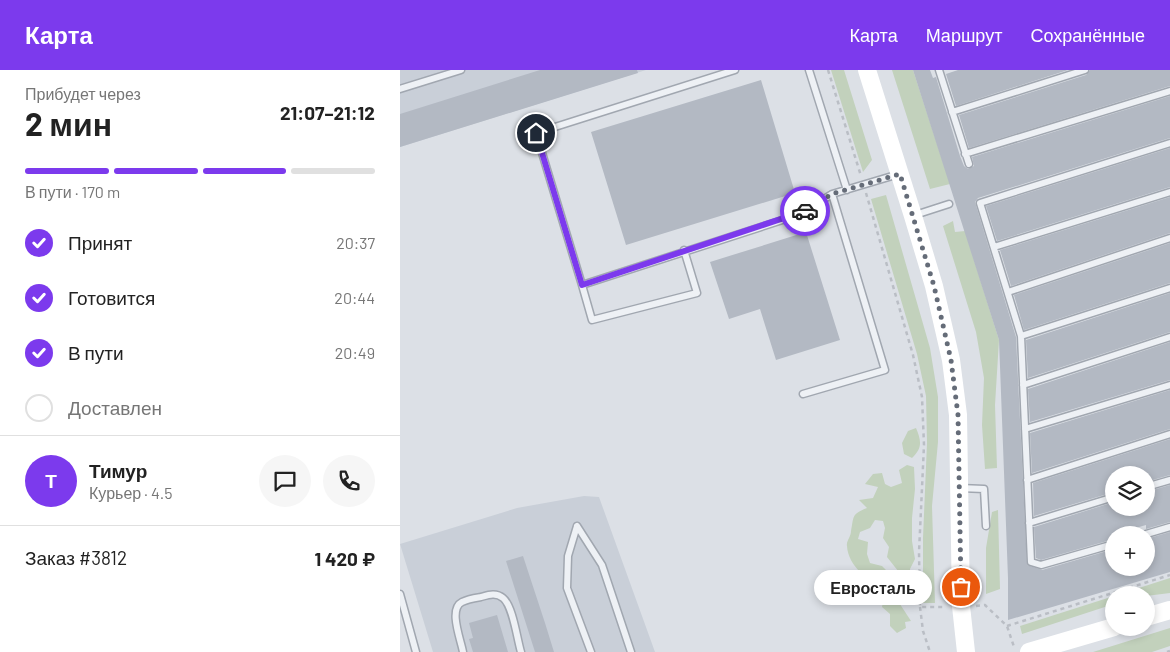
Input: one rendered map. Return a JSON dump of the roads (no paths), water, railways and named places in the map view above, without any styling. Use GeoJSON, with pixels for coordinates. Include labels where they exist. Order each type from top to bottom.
{"type":"FeatureCollection","features":[{"type":"Feature","properties":{"kind":"main road"},"geometry":{"type":"LineString","coordinates":[[867,70],[914,216],[934,286],[951,360],[958,415],[961,606],[966,652]]}},
{"type":"Feature","properties":{"kind":"main road"},"geometry":{"type":"LineString","coordinates":[[1155,614],[1170,610]]}},
{"type":"Feature","properties":{"kind":"main road"},"geometry":{"type":"LineString","coordinates":[[1028,652],[1105,629]]}},
{"type":"Feature","properties":{"kind":"lane"},"geometry":{"type":"LineString","coordinates":[[400,89],[461,70]]}},
{"type":"Feature","properties":{"kind":"lane"},"geometry":{"type":"LineString","coordinates":[[684,250],[697,292],[592,320],[536,133],[735,70]]}},
{"type":"Feature","properties":{"kind":"lane"},"geometry":{"type":"LineString","coordinates":[[808,70],[847,190]]}},
{"type":"Feature","properties":{"kind":"lane"},"geometry":{"type":"LineString","coordinates":[[939,70],[969,164]]}},
{"type":"Feature","properties":{"kind":"lane"},"geometry":{"type":"LineString","coordinates":[[952,112],[1085,70]]}},
{"type":"Feature","properties":{"kind":"lane"},"geometry":{"type":"LineString","coordinates":[[965,154],[1170,91]]}},
{"type":"Feature","properties":{"kind":"lane"},"geometry":{"type":"LineString","coordinates":[[1105,547],[1041,565],[1031,562],[1022,336],[980,203],[1170,143]]}},
{"type":"Feature","properties":{"kind":"lane"},"geometry":{"type":"LineString","coordinates":[[582,285],[684,250],[801,214],[832,194],[900,174]]}},
{"type":"Feature","properties":{"kind":"lane"},"geometry":{"type":"LineString","coordinates":[[994,248],[1170,192]]}},
{"type":"Feature","properties":{"kind":"lane"},"geometry":{"type":"LineString","coordinates":[[803,394],[885,370],[832,194]]}},
{"type":"Feature","properties":{"kind":"lane"},"geometry":{"type":"LineString","coordinates":[[914,216],[949,204]]}},
{"type":"Feature","properties":{"kind":"lane"},"geometry":{"type":"LineString","coordinates":[[1008,292],[1170,238]]}},
{"type":"Feature","properties":{"kind":"lane"},"geometry":{"type":"LineString","coordinates":[[1022,336],[1170,288]]}},
{"type":"Feature","properties":{"kind":"lane"},"geometry":{"type":"LineString","coordinates":[[1023,385],[1170,336]]}},
{"type":"Feature","properties":{"kind":"lane"},"geometry":{"type":"LineString","coordinates":[[1025,429],[1170,385]]}},
{"type":"Feature","properties":{"kind":"lane"},"geometry":{"type":"LineString","coordinates":[[1027,480],[1170,434]]}},
{"type":"Feature","properties":{"kind":"lane"},"geometry":{"type":"LineString","coordinates":[[1155,484],[1170,480]]}},
{"type":"Feature","properties":{"kind":"lane"},"geometry":{"type":"LineString","coordinates":[[960,488],[984,489],[986,526]]}},
{"type":"Feature","properties":{"kind":"lane"},"geometry":{"type":"LineString","coordinates":[[1029,523],[1105,500]]}},
{"type":"Feature","properties":{"kind":"lane"},"geometry":{"type":"LineString","coordinates":[[591,652],[567,588],[568,556],[577,526],[602,565],[630,652]]}},
{"type":"Feature","properties":{"kind":"lane"},"geometry":{"type":"LineString","coordinates":[[1155,531],[1170,527]]}},
{"type":"Feature","properties":{"kind":"lane"},"geometry":{"type":"LineString","coordinates":[[400,594],[416,652]]}},
{"type":"Feature","properties":{"kind":"lane"},"geometry":{"type":"LineString","coordinates":[[464,652],[455,618],[457,606],[462,602],[497,594],[508,604],[520,652]]}},
{"type":"Feature","properties":{"kind":"place","name":"Евросталь"},"geometry":{"type":"Point","coordinates":[961,587]}}]}
